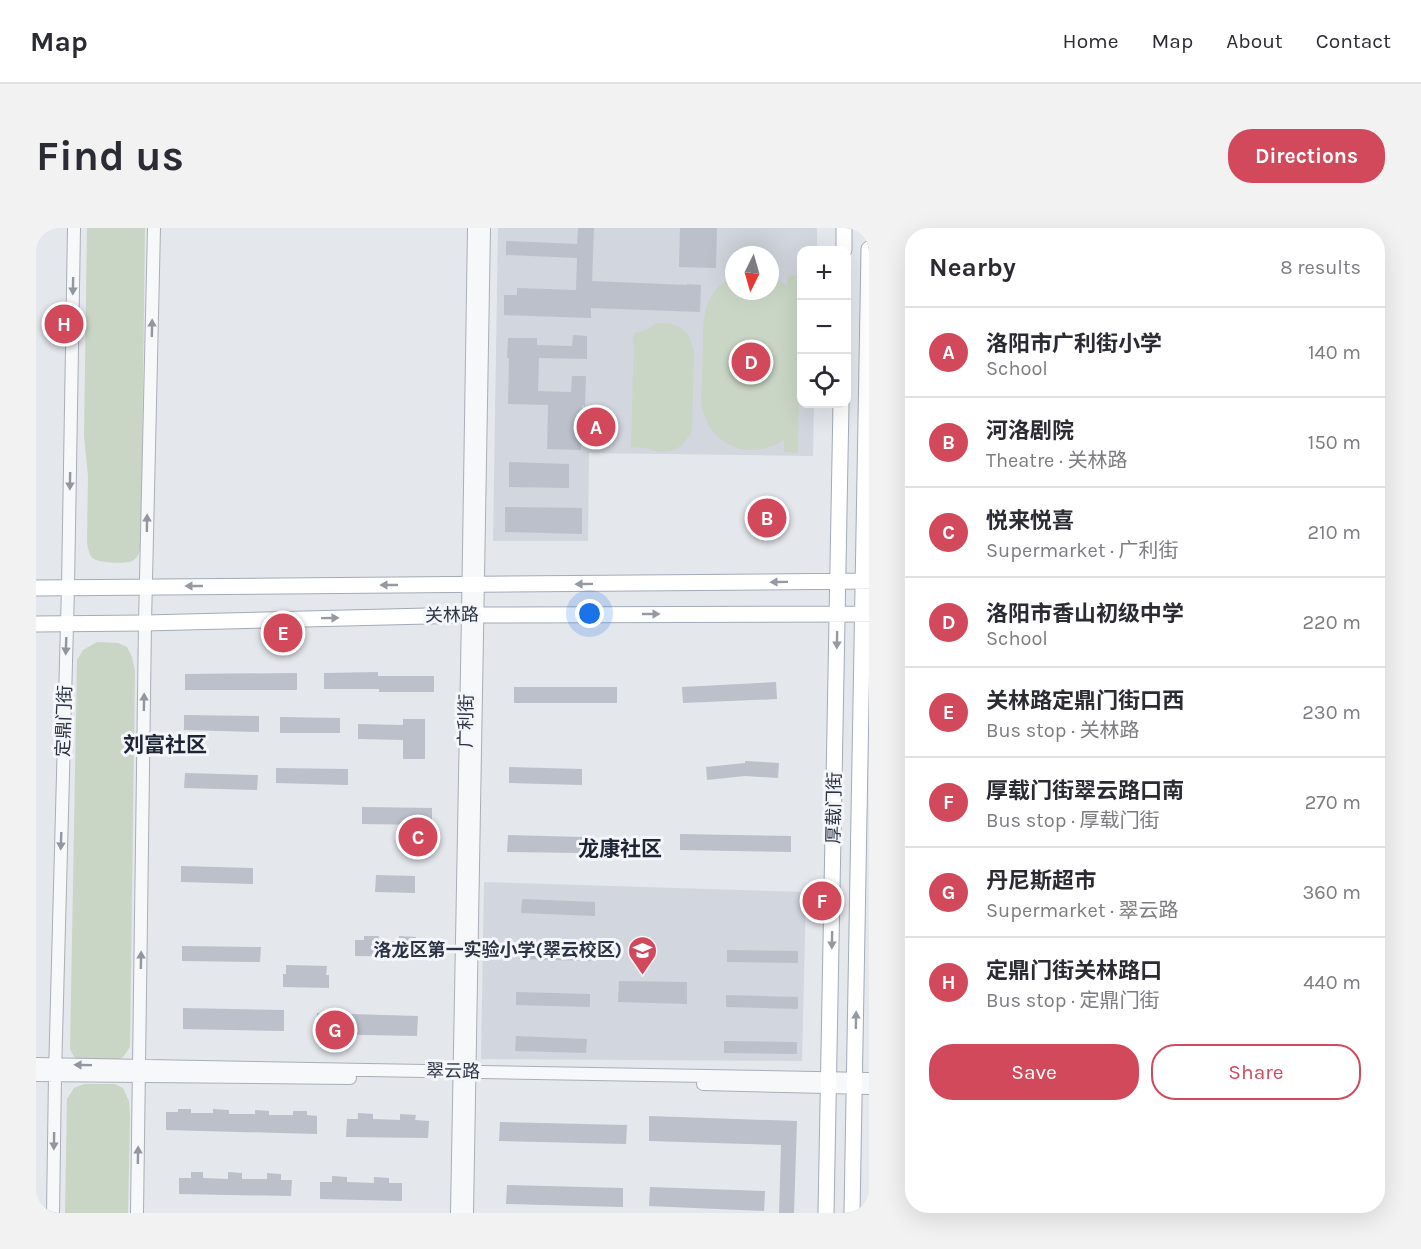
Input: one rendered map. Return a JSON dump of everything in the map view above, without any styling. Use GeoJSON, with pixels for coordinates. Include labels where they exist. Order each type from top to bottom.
{"type":"FeatureCollection","features":[{"type":"Feature","properties":{"kind":"main road"},"geometry":{"type":"LineString","coordinates":[[844,228],[844,246]]}},
{"type":"Feature","properties":{"kind":"main road","name":"厚载门街"},"geometry":{"type":"LineString","coordinates":[[852,1213],[862,1084],[869,249]]}},
{"type":"Feature","properties":{"kind":"main road","name":"厚载门街"},"geometry":{"type":"LineString","coordinates":[[826,1213],[841,408]]}},
{"type":"Feature","properties":{"kind":"main road","name":"关林路"},"geometry":{"type":"LineString","coordinates":[[36,588],[866,581]]}},
{"type":"Feature","properties":{"kind":"main road","name":"关林路"},"geometry":{"type":"LineString","coordinates":[[36,624],[473,615],[866,614]]}},
{"type":"Feature","properties":{"kind":"street","name":"定鼎门街"},"geometry":{"type":"LineString","coordinates":[[53,1213],[74,228]]}},
{"type":"Feature","properties":{"kind":"street"},"geometry":{"type":"LineString","coordinates":[[137,1213],[145,623],[154,228]]}},
{"type":"Feature","properties":{"kind":"street","name":"广利街"},"geometry":{"type":"LineString","coordinates":[[457,1213],[464,1075],[473,615],[474,228]]}},
{"type":"Feature","properties":{"kind":"street","name":"广利街"},"geometry":{"type":"LineString","coordinates":[[473,585],[484,228]]}},
{"type":"Feature","properties":{"kind":"street","name":"翠云路"},"geometry":{"type":"LineString","coordinates":[[36,1064],[55,1070]]}},
{"type":"Feature","properties":{"kind":"street","name":"翠云路"},"geometry":{"type":"LineString","coordinates":[[36,1075],[55,1070],[464,1075],[862,1084]]}},
{"type":"Feature","properties":{"kind":"street","name":"广利街"},"geometry":{"type":"LineString","coordinates":[[464,1075],[467,1213]]}},
{"type":"Feature","properties":{"kind":"shaded area"},"geometry":{"type":"Polygon","coordinates":[[[498,228],[817,228],[817,246],[797,246],[797,408],[814,408],[813,456],[589,453],[588,541],[493,541],[498,228]]]}},
{"type":"Feature","properties":{"kind":"shaded area","name":"洛龙区第一实验小学(翠云校区)"},"geometry":{"type":"Polygon","coordinates":[[[484,882],[806,892],[802,1061],[481,1059],[484,882]]]}},
{"type":"Feature","properties":{"kind":"green space"},"geometry":{"type":"Polygon","coordinates":[[[87,228],[145,228],[141,545],[136,558],[125,563],[94,559],[88,550],[87,542],[88,476],[84,436],[87,228]]]}},
{"type":"Feature","properties":{"kind":"green space"},"geometry":{"type":"Polygon","coordinates":[[[788,275],[797,276],[798,453],[784,452],[784,440],[757,450],[731,446],[711,429],[705,417],[701,402],[704,316],[710,298],[725,282],[725,300],[779,300],[779,280],[787,285],[788,275]]]}},
{"type":"Feature","properties":{"kind":"green space"},"geometry":{"type":"Polygon","coordinates":[[[659,323],[673,325],[687,333],[694,351],[692,431],[679,447],[666,452],[631,447],[634,333],[659,323]]]}},
{"type":"Feature","properties":{"kind":"green space"},"geometry":{"type":"Polygon","coordinates":[[[97,642],[118,643],[127,647],[135,671],[130,1047],[123,1057],[114,1062],[82,1062],[74,1057],[70,1049],[77,660],[83,650],[97,642]]]}},
{"type":"Feature","properties":{"kind":"green space"},"geometry":{"type":"Polygon","coordinates":[[[84,1084],[115,1084],[123,1088],[129,1101],[128,1213],[65,1213],[67,1099],[74,1088],[84,1084]]]}},
{"type":"Feature","properties":{"kind":"building"},"geometry":{"type":"Polygon","coordinates":[[[578,228],[594,228],[592,281],[701,285],[700,312],[591,308],[591,318],[504,315],[504,295],[517,295],[517,288],[576,290],[577,258],[506,255],[506,241],[577,244],[578,228]]]}},
{"type":"Feature","properties":{"kind":"building"},"geometry":{"type":"Polygon","coordinates":[[[680,228],[717,228],[716,268],[679,267],[680,228]]]}},
{"type":"Feature","properties":{"kind":"building"},"geometry":{"type":"Polygon","coordinates":[[[573,335],[587,336],[587,359],[539,358],[538,391],[571,392],[572,376],[586,376],[585,406],[582,405],[581,450],[547,449],[548,405],[508,404],[508,338],[537,338],[537,345],[572,346],[573,335]]]}},
{"type":"Feature","properties":{"kind":"building"},"geometry":{"type":"Polygon","coordinates":[[[509,462],[569,464],[569,488],[509,487],[509,462]]]}},
{"type":"Feature","properties":{"kind":"building"},"geometry":{"type":"Polygon","coordinates":[[[750,503],[785,504],[784,532],[749,531],[750,503]]]}},
{"type":"Feature","properties":{"kind":"building"},"geometry":{"type":"Polygon","coordinates":[[[505,507],[582,508],[582,534],[505,532],[505,507]]]}},
{"type":"Feature","properties":{"kind":"building"},"geometry":{"type":"Polygon","coordinates":[[[378,672],[378,676],[434,676],[434,692],[324,689],[324,673],[378,672]]]}},
{"type":"Feature","properties":{"kind":"building"},"geometry":{"type":"Polygon","coordinates":[[[297,673],[297,690],[185,690],[185,674],[297,673]]]}},
{"type":"Feature","properties":{"kind":"building"},"geometry":{"type":"Polygon","coordinates":[[[776,682],[777,699],[683,703],[682,687],[776,682]]]}},
{"type":"Feature","properties":{"kind":"building"},"geometry":{"type":"Polygon","coordinates":[[[514,687],[617,687],[617,703],[514,703],[514,687]]]}},
{"type":"Feature","properties":{"kind":"building"},"geometry":{"type":"Polygon","coordinates":[[[184,715],[259,716],[259,732],[184,730],[184,715]]]}},
{"type":"Feature","properties":{"kind":"building"},"geometry":{"type":"Polygon","coordinates":[[[280,717],[340,718],[340,733],[280,733],[280,717]]]}},
{"type":"Feature","properties":{"kind":"building"},"geometry":{"type":"Polygon","coordinates":[[[403,719],[425,719],[425,759],[403,759],[403,740],[358,739],[358,724],[403,725],[403,719]]]}},
{"type":"Feature","properties":{"kind":"building"},"geometry":{"type":"Polygon","coordinates":[[[745,761],[779,763],[778,778],[745,776],[707,780],[706,767],[745,763],[745,761]]]}},
{"type":"Feature","properties":{"kind":"building"},"geometry":{"type":"Polygon","coordinates":[[[509,767],[582,769],[582,785],[509,783],[509,767]]]}},
{"type":"Feature","properties":{"kind":"building"},"geometry":{"type":"Polygon","coordinates":[[[276,768],[348,769],[348,785],[276,783],[276,768]]]}},
{"type":"Feature","properties":{"kind":"building"},"geometry":{"type":"Polygon","coordinates":[[[185,773],[258,775],[257,790],[184,788],[185,773]]]}},
{"type":"Feature","properties":{"kind":"building"},"geometry":{"type":"Polygon","coordinates":[[[362,807],[432,808],[432,825],[362,824],[362,807]]]}},
{"type":"Feature","properties":{"kind":"building"},"geometry":{"type":"Polygon","coordinates":[[[680,834],[791,836],[791,852],[680,850],[680,834]]]}},
{"type":"Feature","properties":{"kind":"building"},"geometry":{"type":"Polygon","coordinates":[[[508,835],[583,837],[582,853],[507,852],[508,835]]]}},
{"type":"Feature","properties":{"kind":"building"},"geometry":{"type":"Polygon","coordinates":[[[181,866],[253,868],[253,884],[181,882],[181,866]]]}},
{"type":"Feature","properties":{"kind":"building"},"geometry":{"type":"Polygon","coordinates":[[[376,875],[415,876],[415,893],[375,892],[376,875]]]}},
{"type":"Feature","properties":{"kind":"building"},"geometry":{"type":"Polygon","coordinates":[[[522,899],[595,902],[595,916],[521,913],[522,899]]]}},
{"type":"Feature","properties":{"kind":"building"},"geometry":{"type":"Polygon","coordinates":[[[364,936],[379,936],[378,941],[399,941],[399,936],[416,937],[416,941],[426,942],[425,957],[355,956],[355,940],[364,940],[364,936]]]}},
{"type":"Feature","properties":{"kind":"building"},"geometry":{"type":"Polygon","coordinates":[[[182,946],[261,947],[260,962],[182,961],[182,946]]]}},
{"type":"Feature","properties":{"kind":"building"},"geometry":{"type":"Polygon","coordinates":[[[519,946],[591,948],[591,961],[519,959],[519,946]]]}},
{"type":"Feature","properties":{"kind":"building"},"geometry":{"type":"Polygon","coordinates":[[[727,950],[798,951],[798,963],[727,962],[727,950]]]}},
{"type":"Feature","properties":{"kind":"building"},"geometry":{"type":"Polygon","coordinates":[[[286,965],[327,966],[326,975],[329,975],[329,988],[283,987],[286,965]]]}},
{"type":"Feature","properties":{"kind":"building"},"geometry":{"type":"Polygon","coordinates":[[[619,981],[687,982],[687,1004],[618,1002],[619,981]]]}},
{"type":"Feature","properties":{"kind":"building"},"geometry":{"type":"Polygon","coordinates":[[[516,992],[590,994],[590,1007],[516,1005],[516,992]]]}},
{"type":"Feature","properties":{"kind":"building"},"geometry":{"type":"Polygon","coordinates":[[[726,995],[798,997],[798,1009],[726,1007],[726,995]]]}},
{"type":"Feature","properties":{"kind":"building"},"geometry":{"type":"Polygon","coordinates":[[[183,1008],[284,1010],[284,1031],[183,1029],[183,1008]]]}},
{"type":"Feature","properties":{"kind":"building"},"geometry":{"type":"Polygon","coordinates":[[[317,1013],[418,1016],[417,1036],[316,1034],[317,1013]]]}},
{"type":"Feature","properties":{"kind":"building"},"geometry":{"type":"Polygon","coordinates":[[[516,1036],[587,1039],[586,1053],[515,1051],[516,1036]]]}},
{"type":"Feature","properties":{"kind":"building"},"geometry":{"type":"Polygon","coordinates":[[[724,1041],[797,1042],[797,1054],[724,1053],[724,1041]]]}},
{"type":"Feature","properties":{"kind":"building"},"geometry":{"type":"Polygon","coordinates":[[[178,1109],[191,1109],[191,1113],[213,1113],[213,1109],[229,1110],[229,1114],[255,1114],[255,1110],[269,1111],[269,1115],[293,1115],[293,1111],[307,1111],[307,1115],[317,1116],[317,1134],[166,1130],[166,1112],[178,1112],[178,1109]]]}},
{"type":"Feature","properties":{"kind":"building"},"geometry":{"type":"Polygon","coordinates":[[[358,1113],[373,1114],[373,1119],[400,1120],[400,1114],[416,1115],[415,1120],[429,1121],[428,1138],[346,1137],[347,1119],[358,1119],[358,1113]]]}},
{"type":"Feature","properties":{"kind":"building"},"geometry":{"type":"Polygon","coordinates":[[[649,1116],[797,1121],[794,1213],[779,1213],[781,1145],[649,1141],[649,1116]]]}},
{"type":"Feature","properties":{"kind":"building"},"geometry":{"type":"Polygon","coordinates":[[[500,1122],[627,1125],[626,1144],[499,1141],[500,1122]]]}},
{"type":"Feature","properties":{"kind":"building"},"geometry":{"type":"Polygon","coordinates":[[[191,1172],[203,1172],[203,1178],[228,1179],[228,1172],[242,1173],[242,1179],[267,1179],[267,1173],[281,1174],[281,1180],[292,1180],[291,1196],[179,1194],[179,1178],[191,1178],[191,1172]]]}},
{"type":"Feature","properties":{"kind":"building"},"geometry":{"type":"Polygon","coordinates":[[[332,1176],[347,1177],[347,1182],[374,1183],[374,1177],[389,1178],[389,1183],[402,1183],[402,1201],[320,1199],[320,1182],[332,1182],[332,1176]]]}},
{"type":"Feature","properties":{"kind":"building"},"geometry":{"type":"Polygon","coordinates":[[[507,1185],[623,1188],[623,1207],[506,1204],[507,1185]]]}},
{"type":"Feature","properties":{"kind":"building"},"geometry":{"type":"Polygon","coordinates":[[[650,1187],[765,1191],[764,1211],[649,1206],[650,1187]]]}},
{"type":"Feature","properties":{"kind":"place","name":"定鼎门街关林路口"},"geometry":{"type":"Point","coordinates":[64,324]}},
{"type":"Feature","properties":{"kind":"place","name":"洛阳市香山初级中学"},"geometry":{"type":"Point","coordinates":[751,362]}},
{"type":"Feature","properties":{"kind":"place","name":"洛阳市广利街小学"},"geometry":{"type":"Point","coordinates":[596,427]}},
{"type":"Feature","properties":{"kind":"place","name":"河洛剧院"},"geometry":{"type":"Point","coordinates":[767,518]}},
{"type":"Feature","properties":{"kind":"place","name":"关林路定鼎门街口西"},"geometry":{"type":"Point","coordinates":[283,633]}},
{"type":"Feature","properties":{"kind":"place","name":"悦来悦喜"},"geometry":{"type":"Point","coordinates":[418,837]}},
{"type":"Feature","properties":{"kind":"place","name":"厚载门街翠云路口南"},"geometry":{"type":"Point","coordinates":[822,901]}},
{"type":"Feature","properties":{"kind":"place","name":"洛龙区第一实验小学(翠云校区)"},"geometry":{"type":"Point","coordinates":[643,976]}},
{"type":"Feature","properties":{"kind":"place","name":"丹尼斯超市"},"geometry":{"type":"Point","coordinates":[335,1030]}},
{"type":"Feature","properties":{"kind":"district","name":"刘富社区"},"geometry":{"type":"Point","coordinates":[165,745]}},
{"type":"Feature","properties":{"kind":"district","name":"龙康社区"},"geometry":{"type":"Point","coordinates":[620,849]}}]}
